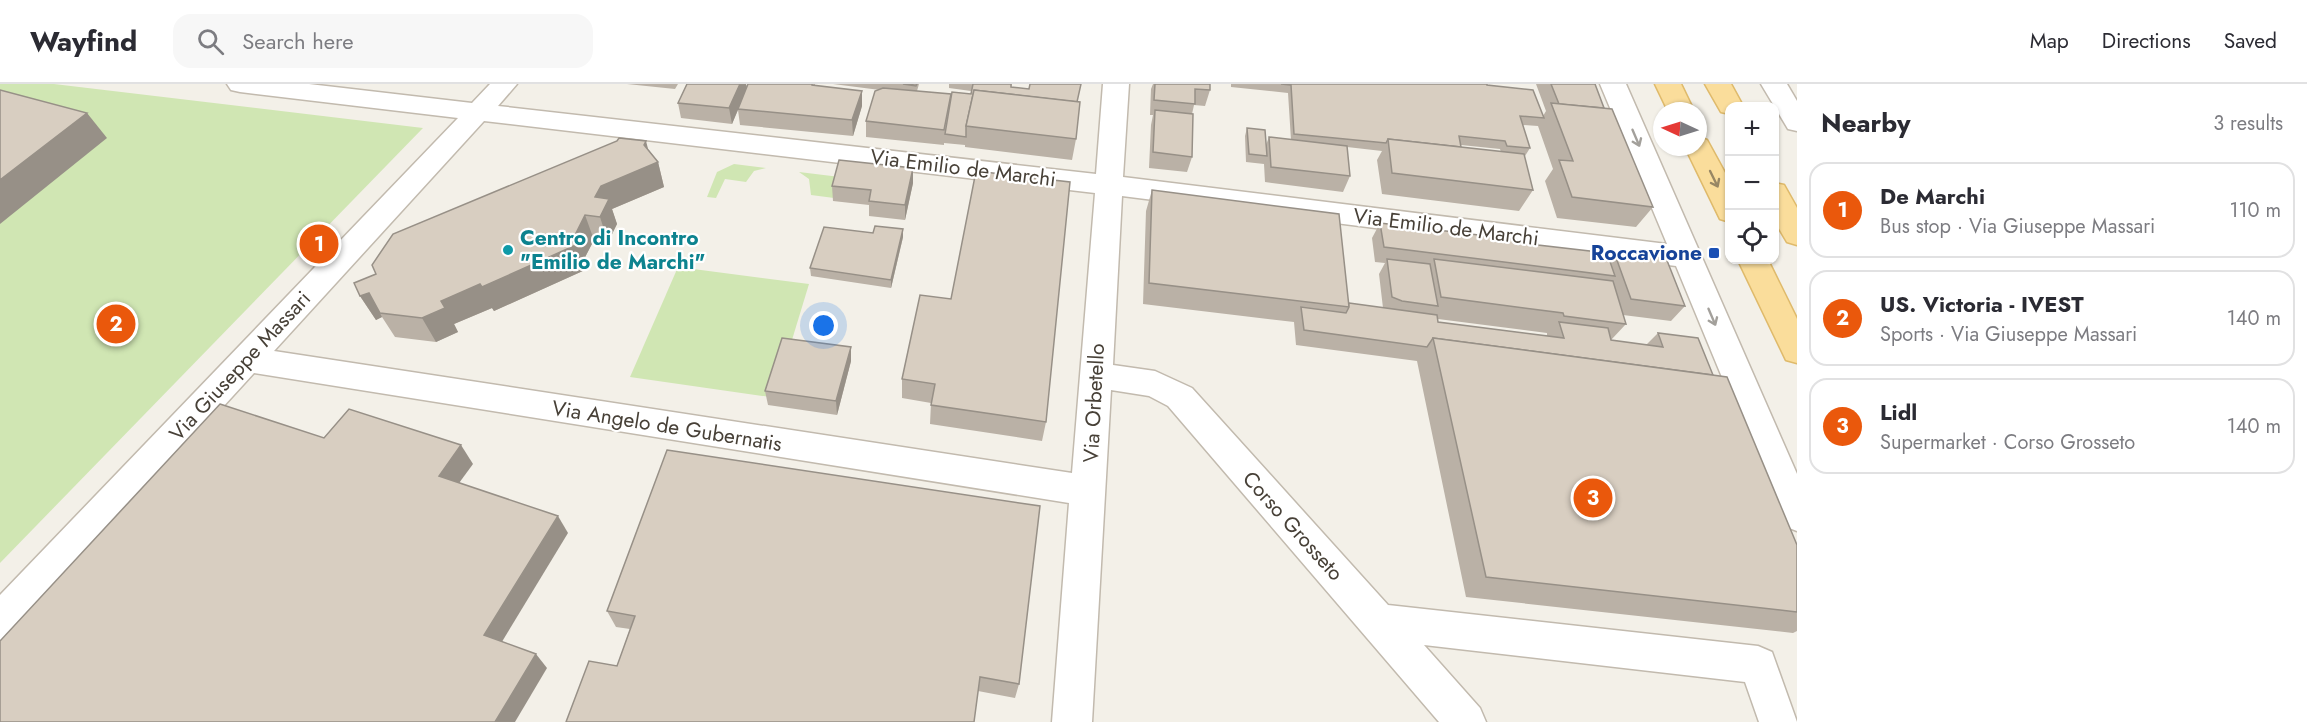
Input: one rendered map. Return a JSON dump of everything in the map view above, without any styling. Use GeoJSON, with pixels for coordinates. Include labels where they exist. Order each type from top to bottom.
{"type":"FeatureCollection","features":[{"type":"Feature","properties":{"kind":"main road"},"geometry":{"type":"LineString","coordinates":[[1668,84],[1677,102]]}},
{"type":"Feature","properties":{"kind":"main road"},"geometry":{"type":"LineString","coordinates":[[1718,84],[1728,102]]}},
{"type":"Feature","properties":{"kind":"main road"},"geometry":{"type":"LineString","coordinates":[[1703,156],[1729,210]]}},
{"type":"Feature","properties":{"kind":"main road"},"geometry":{"type":"LineString","coordinates":[[1779,201],[1797,235]]}},
{"type":"Feature","properties":{"kind":"main road"},"geometry":{"type":"LineString","coordinates":[[1755,264],[1797,351]]}},
{"type":"Feature","properties":{"kind":"street","name":"Via Emilio de Marchi"},"geometry":{"type":"LineString","coordinates":[[240,84],[1109,185],[1686,257]]}},
{"type":"Feature","properties":{"kind":"street","name":"Via Giuseppe Massari"},"geometry":{"type":"LineString","coordinates":[[0,622],[504,84]]}},
{"type":"Feature","properties":{"kind":"street","name":"Via Orbetello"},"geometry":{"type":"LineString","coordinates":[[1072,722],[1116,84]]}},
{"type":"Feature","properties":{"kind":"street"},"geometry":{"type":"LineString","coordinates":[[1613,84],[1797,515]]}},
{"type":"Feature","properties":{"kind":"street"},"geometry":{"type":"LineString","coordinates":[[1774,84],[1797,123]]}},
{"type":"Feature","properties":{"kind":"street","name":"Via Angelo de Gubernatis"},"geometry":{"type":"LineString","coordinates":[[246,359],[1089,491]]}},
{"type":"Feature","properties":{"kind":"street","name":"Corso Grosseto"},"geometry":{"type":"LineString","coordinates":[[1095,375],[1155,384],[1180,397],[1466,722]]}},
{"type":"Feature","properties":{"kind":"street"},"geometry":{"type":"LineString","coordinates":[[1378,622],[1758,665],[1779,722]]}},
{"type":"Feature","properties":{"kind":"green space"},"geometry":{"type":"Polygon","coordinates":[[[0,84],[54,84],[423,128],[0,563],[0,84]]]}},
{"type":"Feature","properties":{"kind":"green space"},"geometry":{"type":"Polygon","coordinates":[[[734,164],[766,168],[754,171],[746,182],[725,179],[716,198],[707,197],[717,172],[734,164]]]}},
{"type":"Feature","properties":{"kind":"green space"},"geometry":{"type":"Polygon","coordinates":[[[799,172],[840,177],[834,198],[811,195],[809,179],[799,172]]]}},
{"type":"Feature","properties":{"kind":"green space"},"geometry":{"type":"Polygon","coordinates":[[[678,267],[809,284],[788,353],[770,397],[630,377],[678,267]]]}},
{"type":"Feature","properties":{"kind":"building"},"geometry":{"type":"Polygon","coordinates":[[[687,84],[740,84],[729,108],[678,103],[687,84]]]}},
{"type":"Feature","properties":{"kind":"building"},"geometry":{"type":"Polygon","coordinates":[[[748,84],[812,84],[862,91],[852,120],[738,109],[748,84]]]}},
{"type":"Feature","properties":{"kind":"building"},"geometry":{"type":"Polygon","coordinates":[[[973,84],[1011,84],[1011,87],[1029,89],[1030,84],[1081,84],[1077,102],[974,90],[966,126],[966,137],[945,134],[952,92],[971,94],[973,84]]]}},
{"type":"Feature","properties":{"kind":"building"},"geometry":{"type":"Polygon","coordinates":[[[1155,84],[1210,84],[1210,90],[1195,89],[1195,104],[1154,100],[1155,84]]]}},
{"type":"Feature","properties":{"kind":"building"},"geometry":{"type":"Polygon","coordinates":[[[1281,84],[1487,84],[1533,90],[1544,118],[1520,116],[1530,148],[1507,146],[1505,141],[1459,136],[1461,147],[1388,139],[1386,143],[1294,134],[1291,85],[1281,84]]]}},
{"type":"Feature","properties":{"kind":"building"},"geometry":{"type":"Polygon","coordinates":[[[1551,84],[1595,84],[1604,108],[1559,104],[1551,84]]]}},
{"type":"Feature","properties":{"kind":"building"},"geometry":{"type":"Polygon","coordinates":[[[883,88],[951,94],[944,130],[866,121],[875,91],[883,88]]]}},
{"type":"Feature","properties":{"kind":"building"},"geometry":{"type":"Polygon","coordinates":[[[0,90],[87,113],[0,180],[0,90]]]}},
{"type":"Feature","properties":{"kind":"building"},"geometry":{"type":"Polygon","coordinates":[[[974,90],[1080,102],[1076,139],[966,126],[974,90]]]}},
{"type":"Feature","properties":{"kind":"building"},"geometry":{"type":"Polygon","coordinates":[[[1551,103],[1612,109],[1653,207],[1572,197],[1559,160],[1573,161],[1551,103]]]}},
{"type":"Feature","properties":{"kind":"building"},"geometry":{"type":"Polygon","coordinates":[[[1155,110],[1193,114],[1192,157],[1153,152],[1155,110]]]}},
{"type":"Feature","properties":{"kind":"building"},"geometry":{"type":"Polygon","coordinates":[[[1247,128],[1265,130],[1267,156],[1249,154],[1247,128]]]}},
{"type":"Feature","properties":{"kind":"building"},"geometry":{"type":"Polygon","coordinates":[[[1269,137],[1347,146],[1350,176],[1271,167],[1269,137]]]}},
{"type":"Feature","properties":{"kind":"building"},"geometry":{"type":"Polygon","coordinates":[[[619,138],[646,141],[644,145],[658,162],[601,186],[595,197],[609,199],[600,217],[585,215],[572,241],[576,245],[482,287],[480,284],[441,301],[445,308],[422,318],[380,313],[369,293],[360,296],[354,283],[376,274],[372,265],[393,234],[617,141],[619,138]]]}},
{"type":"Feature","properties":{"kind":"building"},"geometry":{"type":"Polygon","coordinates":[[[1388,139],[1524,154],[1533,190],[1392,173],[1388,139]]]}},
{"type":"Feature","properties":{"kind":"building"},"geometry":{"type":"Polygon","coordinates":[[[839,160],[913,168],[905,205],[869,201],[871,190],[832,186],[839,160]]]}},
{"type":"Feature","properties":{"kind":"building"},"geometry":{"type":"Polygon","coordinates":[[[976,171],[1070,182],[1046,422],[931,405],[935,384],[902,379],[920,295],[951,299],[976,171]]]}},
{"type":"Feature","properties":{"kind":"building"},"geometry":{"type":"Polygon","coordinates":[[[1152,190],[1339,214],[1349,307],[1149,283],[1152,190]]]}},
{"type":"Feature","properties":{"kind":"building"},"geometry":{"type":"Polygon","coordinates":[[[1380,223],[1607,253],[1615,276],[1384,247],[1380,223]]]}},
{"type":"Feature","properties":{"kind":"building"},"geometry":{"type":"Polygon","coordinates":[[[875,226],[903,229],[891,280],[810,268],[824,227],[873,233],[875,226]]]}},
{"type":"Feature","properties":{"kind":"building"},"geometry":{"type":"Polygon","coordinates":[[[1614,252],[1666,258],[1685,306],[1631,299],[1614,252]]]}},
{"type":"Feature","properties":{"kind":"building"},"geometry":{"type":"Polygon","coordinates":[[[1387,259],[1430,264],[1438,306],[1402,301],[1392,297],[1387,259]]]}},
{"type":"Feature","properties":{"kind":"building"},"geometry":{"type":"Polygon","coordinates":[[[1434,259],[1613,281],[1626,324],[1441,297],[1434,259]]]}},
{"type":"Feature","properties":{"kind":"building"},"geometry":{"type":"Polygon","coordinates":[[[1349,303],[1437,315],[1438,322],[1564,338],[1559,322],[1608,328],[1611,340],[1663,347],[1658,333],[1698,338],[1713,375],[1433,338],[1427,347],[1304,330],[1301,307],[1346,313],[1349,303]]]}},
{"type":"Feature","properties":{"kind":"building"},"geometry":{"type":"Polygon","coordinates":[[[782,338],[851,347],[836,401],[765,391],[782,338]]]}},
{"type":"Feature","properties":{"kind":"building"},"geometry":{"type":"Polygon","coordinates":[[[1433,338],[1727,377],[1797,545],[1797,612],[1486,577],[1433,338]]]}},
{"type":"Feature","properties":{"kind":"building"},"geometry":{"type":"Polygon","coordinates":[[[220,404],[324,438],[349,409],[461,445],[439,476],[558,516],[484,635],[536,654],[495,722],[0,722],[0,641],[220,404]]]}},
{"type":"Feature","properties":{"kind":"building"},"geometry":{"type":"Polygon","coordinates":[[[667,450],[1040,506],[1019,684],[980,677],[974,722],[566,722],[589,661],[617,666],[635,616],[607,611],[667,450]]]}},
{"type":"Feature","properties":{"kind":"place","name":"De Marchi"},"geometry":{"type":"Point","coordinates":[319,244]}},
{"type":"Feature","properties":{"kind":"place","name":"Centro di Incontro \"Emilio de Marchi\""},"geometry":{"type":"Point","coordinates":[508,250]}},
{"type":"Feature","properties":{"kind":"place","name":"Roccavione"},"geometry":{"type":"Point","coordinates":[1714,253]}},
{"type":"Feature","properties":{"kind":"place","name":"US. Victoria - IVEST"},"geometry":{"type":"Point","coordinates":[116,324]}},
{"type":"Feature","properties":{"kind":"place","name":"Lidl"},"geometry":{"type":"Point","coordinates":[1593,498]}}]}
